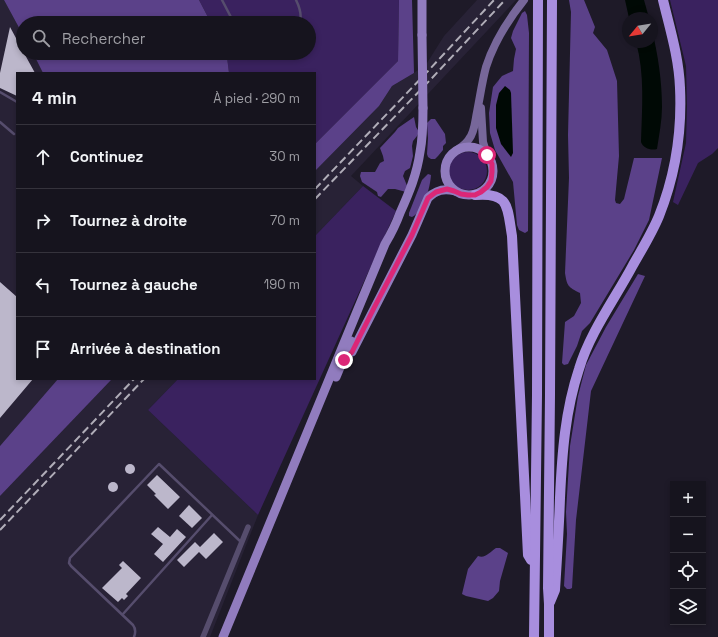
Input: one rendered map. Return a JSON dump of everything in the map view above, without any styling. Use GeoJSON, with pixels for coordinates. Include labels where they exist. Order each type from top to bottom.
{"type":"FeatureCollection","features":[{"type":"Feature","properties":{"kind":"highway"},"geometry":{"type":"LineString","coordinates":[[534,637],[537,395],[538,0]]}},
{"type":"Feature","properties":{"kind":"highway"},"geometry":{"type":"LineString","coordinates":[[549,637],[548,588],[552,0]]}},
{"type":"Feature","properties":{"kind":"highway"},"geometry":{"type":"LineString","coordinates":[[549,604],[555,590],[564,444],[567,414],[571,395],[577,374],[590,342],[656,222],[667,192],[674,166],[680,115],[680,87],[676,58],[663,0]]}},
{"type":"Feature","properties":{"kind":"highway"},"geometry":{"type":"LineString","coordinates":[[475,195],[494,195],[501,198],[508,212],[512,236],[528,555],[535,568]]}},
{"type":"Feature","properties":{"kind":"main road"},"geometry":{"type":"LineString","coordinates":[[223,637],[385,244],[410,191],[416,173],[423,131],[422,0]]}},
{"type":"Feature","properties":{"kind":"main road"},"geometry":{"type":"LineString","coordinates":[[344,360],[352,352],[412,235],[428,198],[441,190],[447,189],[461,194],[475,195],[481,192],[491,181],[492,164],[487,155],[480,150],[464,148],[451,155],[444,169],[449,185],[454,191]]}},
{"type":"Feature","properties":{"kind":"main road"},"geometry":{"type":"LineString","coordinates":[[228,637],[344,360],[389,246],[391,234]]}},
{"type":"Feature","properties":{"kind":"street"},"geometry":{"type":"LineString","coordinates":[[456,151],[465,144],[474,130],[480,94],[494,46],[503,29],[524,0]]}},
{"type":"Feature","properties":{"kind":"street"},"geometry":{"type":"LineString","coordinates":[[480,94],[483,142],[487,155]]}},
{"type":"Feature","properties":{"kind":"street"},"geometry":{"type":"LineString","coordinates":[[203,637],[248,527]]}},
{"type":"Feature","properties":{"kind":"lane"},"geometry":{"type":"LineString","coordinates":[[222,0],[230,16]]}},
{"type":"Feature","properties":{"kind":"lane"},"geometry":{"type":"LineString","coordinates":[[296,0],[300,7],[301,16]]}},
{"type":"Feature","properties":{"kind":"lane"},"geometry":{"type":"LineString","coordinates":[[0,92],[16,101]]}},
{"type":"Feature","properties":{"kind":"lane"},"geometry":{"type":"LineString","coordinates":[[0,122],[14,134]]}},
{"type":"Feature","properties":{"kind":"lane"},"geometry":{"type":"LineString","coordinates":[[134,637],[136,634],[133,625],[71,566],[69,562],[70,558],[159,464],[241,542]]}},
{"type":"Feature","properties":{"kind":"lane"},"geometry":{"type":"LineString","coordinates":[[123,614],[212,515]]}},
{"type":"Feature","properties":{"kind":"shaded area"},"geometry":{"type":"Polygon","coordinates":[[[0,0],[4,0],[16,22],[16,60],[36,60],[42,72],[16,72],[16,380],[57,380],[0,446],[0,0]]]}},
{"type":"Feature","properties":{"kind":"shaded area"},"geometry":{"type":"Polygon","coordinates":[[[4,0],[199,0],[207,16],[16,16],[16,22],[4,0]]]}},
{"type":"Feature","properties":{"kind":"shaded area"},"geometry":{"type":"Polygon","coordinates":[[[199,0],[399,0],[398,61],[316,143],[316,72],[229,72],[227,60],[316,60],[316,16],[207,16],[199,0]]]}},
{"type":"Feature","properties":{"kind":"shaded area"},"geometry":{"type":"Polygon","coordinates":[[[399,0],[412,0],[414,73],[392,86],[379,106],[316,170],[316,143],[398,61],[399,0]]]}},
{"type":"Feature","properties":{"kind":"shaded area"},"geometry":{"type":"Polygon","coordinates":[[[477,0],[516,0],[351,176],[363,186],[316,235],[316,170],[379,106],[392,86],[414,73],[427,63],[444,36],[477,0]]]}},
{"type":"Feature","properties":{"kind":"shaded area"},"geometry":{"type":"Polygon","coordinates":[[[569,0],[584,0],[595,27],[593,33],[607,50],[617,81],[619,156],[616,203],[620,204],[624,199],[634,158],[662,158],[649,220],[634,250],[590,323],[582,331],[577,346],[568,364],[564,365],[562,363],[565,322],[574,316],[581,303],[580,293],[569,286],[566,281],[565,273],[569,178],[568,135],[571,12],[569,0]]]}},
{"type":"Feature","properties":{"kind":"shaded area"},"geometry":{"type":"Polygon","coordinates":[[[625,0],[644,0],[647,12],[628,12],[625,0]]]}},
{"type":"Feature","properties":{"kind":"shaded area"},"geometry":{"type":"Polygon","coordinates":[[[670,0],[718,0],[718,148],[698,163],[678,205],[673,202],[686,143],[686,66],[670,0]]]}},
{"type":"Feature","properties":{"kind":"shaded area"},"geometry":{"type":"Polygon","coordinates":[[[525,11],[527,15],[529,33],[528,231],[525,233],[519,230],[517,225],[513,182],[495,150],[490,133],[489,113],[493,87],[502,76],[513,71],[516,49],[511,38],[522,13],[525,11]]]}},
{"type":"Feature","properties":{"kind":"shaded area"},"geometry":{"type":"Polygon","coordinates":[[[638,48],[656,48],[659,68],[662,107],[661,123],[657,149],[652,150],[645,147],[641,142],[642,79],[638,48]]]}},
{"type":"Feature","properties":{"kind":"shaded area"},"geometry":{"type":"Polygon","coordinates":[[[36,60],[227,60],[229,72],[42,72],[36,60]]]}},
{"type":"Feature","properties":{"kind":"shaded area"},"geometry":{"type":"Polygon","coordinates":[[[505,86],[511,93],[513,153],[511,157],[501,144],[496,128],[496,105],[499,93],[505,86]]]}},
{"type":"Feature","properties":{"kind":"shaded area"},"geometry":{"type":"Polygon","coordinates":[[[414,117],[416,127],[419,132],[413,141],[413,156],[410,168],[405,171],[403,176],[408,188],[406,192],[388,189],[381,197],[378,196],[377,192],[362,182],[360,176],[361,172],[375,172],[380,163],[384,161],[380,148],[398,128],[414,117]]]}},
{"type":"Feature","properties":{"kind":"shaded area"},"geometry":{"type":"Polygon","coordinates":[[[431,119],[435,119],[445,134],[446,143],[443,146],[443,150],[435,159],[431,159],[427,154],[427,123],[431,119]]]}},
{"type":"Feature","properties":{"kind":"shaded area"},"geometry":{"type":"Polygon","coordinates":[[[464,152],[472,152],[479,155],[484,160],[487,171],[484,182],[479,187],[472,190],[464,190],[457,187],[452,182],[449,175],[449,167],[452,160],[457,155],[464,152]]]}},
{"type":"Feature","properties":{"kind":"shaded area"},"geometry":{"type":"Polygon","coordinates":[[[428,174],[431,175],[428,192],[423,205],[416,214],[412,217],[409,216],[422,180],[428,174]]]}},
{"type":"Feature","properties":{"kind":"shaded area"},"geometry":{"type":"Polygon","coordinates":[[[363,186],[396,211],[258,515],[148,410],[177,380],[316,380],[316,235],[363,186]]]}},
{"type":"Feature","properties":{"kind":"shaded area"},"geometry":{"type":"Polygon","coordinates":[[[638,274],[645,276],[591,391],[576,520],[572,588],[567,589],[564,586],[567,534],[566,512],[570,446],[578,396],[586,365],[606,327],[638,274]]]}},
{"type":"Feature","properties":{"kind":"shaded area"},"geometry":{"type":"Polygon","coordinates":[[[57,380],[111,380],[0,496],[0,446],[57,380]]]}},
{"type":"Feature","properties":{"kind":"shaded area"},"geometry":{"type":"Polygon","coordinates":[[[111,380],[177,380],[148,410],[258,515],[210,637],[0,637],[0,496],[111,380]]]}},
{"type":"Feature","properties":{"kind":"shaded area"},"geometry":{"type":"Polygon","coordinates":[[[496,548],[500,548],[508,553],[500,581],[499,591],[488,601],[462,594],[468,569],[478,556],[483,557],[496,548]]]}},
{"type":"Feature","properties":{"kind":"building"},"geometry":{"type":"Polygon","coordinates":[[[10,27],[16,38],[16,60],[28,60],[34,72],[16,72],[16,96],[0,88],[0,73],[10,27]]]}},
{"type":"Feature","properties":{"kind":"building"},"geometry":{"type":"Polygon","coordinates":[[[0,282],[16,296],[16,380],[32,380],[0,418],[0,282]]]}},
{"type":"Feature","properties":{"kind":"building"},"geometry":{"type":"Polygon","coordinates":[[[128,464],[132,464],[135,469],[132,474],[128,474],[125,471],[125,467],[128,464]]]}},
{"type":"Feature","properties":{"kind":"building"},"geometry":{"type":"Polygon","coordinates":[[[157,475],[180,497],[168,509],[154,495],[156,494],[147,485],[157,475]]]}},
{"type":"Feature","properties":{"kind":"building"},"geometry":{"type":"Polygon","coordinates":[[[111,482],[115,482],[118,487],[115,492],[111,492],[108,489],[108,485],[111,482]]]}},
{"type":"Feature","properties":{"kind":"building"},"geometry":{"type":"Polygon","coordinates":[[[189,505],[202,518],[192,528],[179,516],[189,505]]]}},
{"type":"Feature","properties":{"kind":"building"},"geometry":{"type":"Polygon","coordinates":[[[158,527],[170,537],[177,529],[186,537],[163,562],[154,554],[163,544],[151,534],[158,527]]]}},
{"type":"Feature","properties":{"kind":"building"},"geometry":{"type":"Polygon","coordinates":[[[214,533],[223,542],[206,559],[199,552],[184,567],[177,560],[195,542],[200,547],[214,533]]]}},
{"type":"Feature","properties":{"kind":"building"},"geometry":{"type":"Polygon","coordinates":[[[123,561],[141,578],[126,594],[128,596],[124,600],[122,598],[118,602],[102,588],[122,568],[119,565],[123,561]]]}},
{"type":"Feature","properties":{"kind":"railway"},"geometry":{"type":"LineString","coordinates":[[316,188],[494,0]]}},
{"type":"Feature","properties":{"kind":"railway"},"geometry":{"type":"LineString","coordinates":[[316,198],[505,0]]}},
{"type":"Feature","properties":{"kind":"railway"},"geometry":{"type":"LineString","coordinates":[[0,520],[133,380]]}},
{"type":"Feature","properties":{"kind":"railway"},"geometry":{"type":"LineString","coordinates":[[0,530],[143,380]]}},
{"type":"Feature","properties":{"kind":"route"},"geometry":{"type":"LineString","coordinates":[[344,360],[352,352],[412,235],[428,198],[436,192],[447,189],[468,195],[475,195],[481,192],[491,181],[492,164],[487,155]]}}]}
